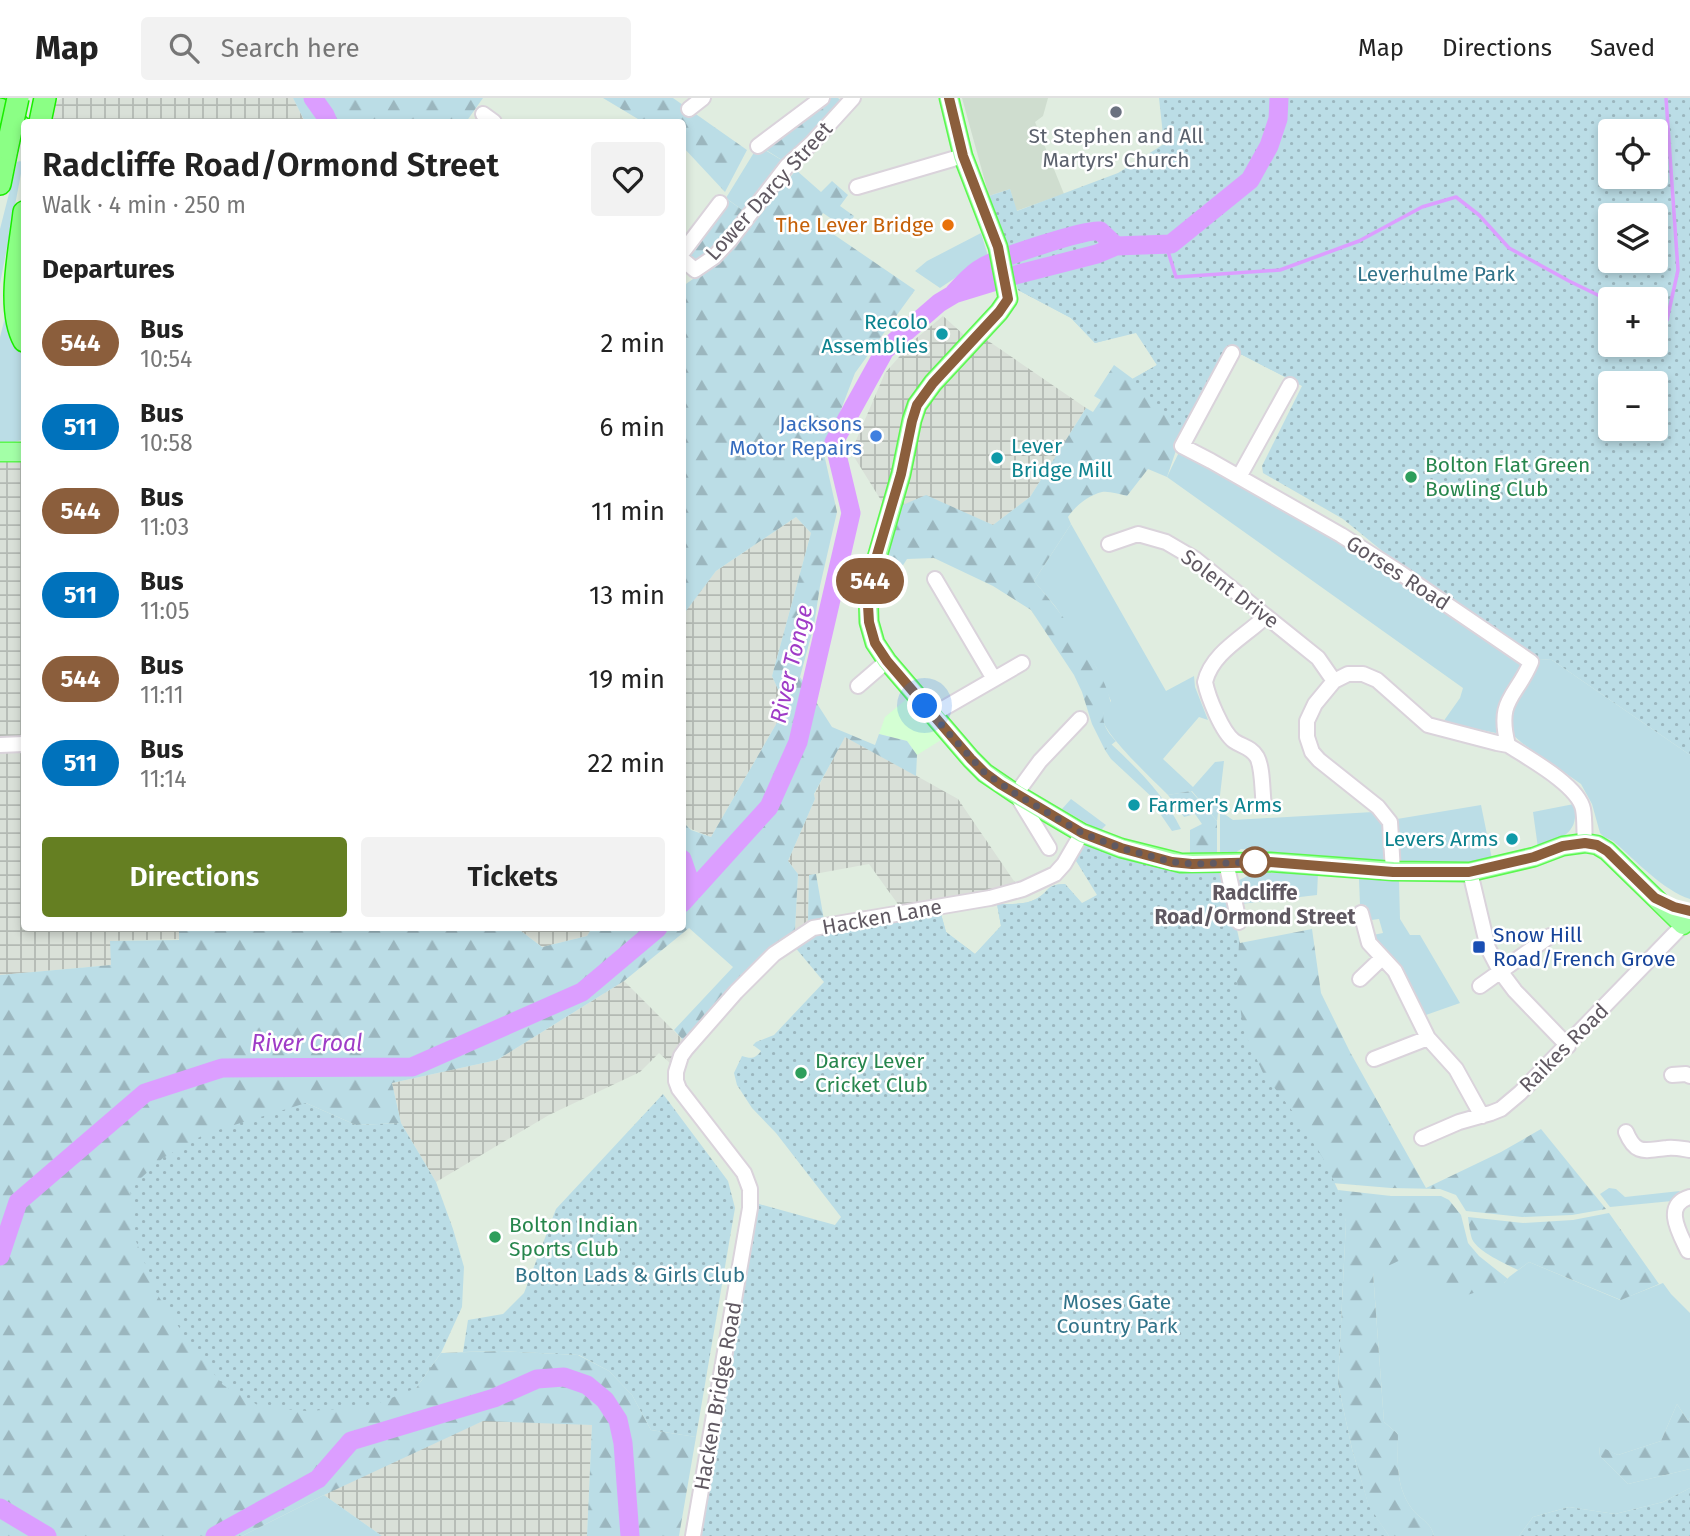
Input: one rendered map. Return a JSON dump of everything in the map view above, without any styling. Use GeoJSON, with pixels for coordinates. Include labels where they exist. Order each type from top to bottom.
{"type":"FeatureCollection","features":[{"type":"Feature","properties":{"kind":"highway"},"geometry":{"type":"LineString","coordinates":[[0,184],[18,98]]}},
{"type":"Feature","properties":{"kind":"highway"},"geometry":{"type":"LineString","coordinates":[[41,119],[45,99]]}},
{"type":"Feature","properties":{"kind":"highway"},"geometry":{"type":"LineString","coordinates":[[0,109],[21,127]]}},
{"type":"Feature","properties":{"kind":"highway"},"geometry":{"type":"LineString","coordinates":[[0,309],[21,208]]}},
{"type":"Feature","properties":{"kind":"highway"},"geometry":{"type":"LineString","coordinates":[[21,240],[15,296],[16,316],[21,332]]}},
{"type":"Feature","properties":{"kind":"main road"},"geometry":{"type":"LineString","coordinates":[[949,98],[963,156],[998,247],[1008,299],[923,395],[914,412],[901,474],[867,589],[869,622],[875,643],[932,715],[985,773],[1016,794],[1082,833],[1154,858],[1192,864],[1270,862],[1393,872],[1469,872],[1534,857],[1563,846],[1585,843],[1597,845],[1607,851],[1655,898],[1688,918]]}},
{"type":"Feature","properties":{"kind":"main road"},"geometry":{"type":"LineString","coordinates":[[0,452],[21,452]]}},
{"type":"Feature","properties":{"kind":"street"},"geometry":{"type":"LineString","coordinates":[[689,109],[703,98]]}},
{"type":"Feature","properties":{"kind":"street"},"geometry":{"type":"LineString","coordinates":[[758,146],[822,98]]}},
{"type":"Feature","properties":{"kind":"street","name":"Lower Darcy Street"},"geometry":{"type":"LineString","coordinates":[[686,262],[695,270],[714,257],[787,166],[853,98]]}},
{"type":"Feature","properties":{"kind":"street"},"geometry":{"type":"LineString","coordinates":[[857,187],[963,156]]}},
{"type":"Feature","properties":{"kind":"street"},"geometry":{"type":"LineString","coordinates":[[686,248],[720,203]]}},
{"type":"Feature","properties":{"kind":"street","name":"Gorses Road"},"geometry":{"type":"LineString","coordinates":[[1232,353],[1182,446],[1364,550],[1531,662],[1507,702],[1504,729],[1508,745]]}},
{"type":"Feature","properties":{"kind":"street"},"geometry":{"type":"LineString","coordinates":[[1239,477],[1290,385]]}},
{"type":"Feature","properties":{"kind":"street","name":"Solent Drive"},"geometry":{"type":"LineString","coordinates":[[1109,544],[1138,534],[1166,542],[1195,559],[1318,658],[1334,681]]}},
{"type":"Feature","properties":{"kind":"street"},"geometry":{"type":"LineString","coordinates":[[935,579],[994,679]]}},
{"type":"Feature","properties":{"kind":"street"},"geometry":{"type":"LineString","coordinates":[[1264,806],[1257,758],[1252,750],[1234,741],[1227,733],[1205,682],[1222,653],[1266,616]]}},
{"type":"Feature","properties":{"kind":"street"},"geometry":{"type":"LineString","coordinates":[[858,686],[887,661]]}},
{"type":"Feature","properties":{"kind":"street"},"geometry":{"type":"LineString","coordinates":[[932,715],[1022,663]]}},
{"type":"Feature","properties":{"kind":"street"},"geometry":{"type":"LineString","coordinates":[[1393,872],[1390,822],[1378,807],[1311,752],[1307,737],[1307,721],[1315,704],[1334,681],[1348,674],[1363,674],[1377,680],[1428,725],[1508,745],[1567,785],[1583,807],[1585,843]]}},
{"type":"Feature","properties":{"kind":"street"},"geometry":{"type":"LineString","coordinates":[[1049,848],[1016,794],[1040,761],[1080,719]]}},
{"type":"Feature","properties":{"kind":"street"},"geometry":{"type":"LineString","coordinates":[[0,745],[21,744]]}},
{"type":"Feature","properties":{"kind":"street","name":"Hacken Lane"},"geometry":{"type":"LineString","coordinates":[[676,1072],[686,1049],[736,992],[774,954],[813,928],[990,898],[1023,889],[1055,874],[1082,833]]}},
{"type":"Feature","properties":{"kind":"street"},"geometry":{"type":"LineString","coordinates":[[1223,862],[1239,922]]}},
{"type":"Feature","properties":{"kind":"street"},"geometry":{"type":"LineString","coordinates":[[1469,872],[1488,948],[1500,971],[1515,991],[1568,1046]]}},
{"type":"Feature","properties":{"kind":"street"},"geometry":{"type":"LineString","coordinates":[[1361,913],[1371,928],[1369,943],[1395,971],[1427,1038],[1456,1069],[1482,1116]]}},
{"type":"Feature","properties":{"kind":"street","name":"Raikes Road"},"geometry":{"type":"LineString","coordinates":[[1428,1139],[1459,1122],[1501,1108],[1523,1091],[1688,918]]}},
{"type":"Feature","properties":{"kind":"street"},"geometry":{"type":"LineString","coordinates":[[1480,986],[1550,936]]}},
{"type":"Feature","properties":{"kind":"street"},"geometry":{"type":"LineString","coordinates":[[1360,979],[1382,958]]}},
{"type":"Feature","properties":{"kind":"street"},"geometry":{"type":"LineString","coordinates":[[1380,1053],[1427,1038]]}},
{"type":"Feature","properties":{"kind":"street","name":"Hacken Bridge Road"},"geometry":{"type":"LineString","coordinates":[[676,1072],[676,1081],[684,1097],[739,1165],[750,1189],[750,1208],[693,1536]]}},
{"type":"Feature","properties":{"kind":"street"},"geometry":{"type":"LineString","coordinates":[[1627,1142],[1646,1151],[1671,1147],[1690,1150]]}},
{"type":"Feature","properties":{"kind":"street"},"geometry":{"type":"LineString","coordinates":[[1687,1242],[1674,1221],[1679,1202],[1690,1196]]}},
{"type":"Feature","properties":{"kind":"shaded area"},"geometry":{"type":"Polygon","coordinates":[[[62,98],[293,98],[304,119],[52,119],[48,107],[62,98]]]}},
{"type":"Feature","properties":{"kind":"shaded area"},"geometry":{"type":"Polygon","coordinates":[[[962,98],[1048,98],[1043,116],[1035,122],[1064,194],[1016,211],[1010,189],[989,196],[962,98]]]}},
{"type":"Feature","properties":{"kind":"shaded area"},"geometry":{"type":"Polygon","coordinates":[[[943,316],[964,335],[925,377],[906,407],[884,505],[851,452],[885,373],[913,341],[943,316]]]}},
{"type":"Feature","properties":{"kind":"shaded area"},"geometry":{"type":"Polygon","coordinates":[[[981,336],[1086,408],[1030,497],[993,525],[967,514],[898,507],[922,412],[937,387],[981,336]]]}},
{"type":"Feature","properties":{"kind":"shaded area"},"geometry":{"type":"Polygon","coordinates":[[[0,460],[21,460],[21,931],[179,931],[179,939],[111,941],[112,965],[0,975],[0,460]]]}},
{"type":"Feature","properties":{"kind":"shaded area"},"geometry":{"type":"Polygon","coordinates":[[[796,517],[811,533],[772,676],[786,707],[711,837],[686,825],[686,610],[716,571],[796,517]]]}},
{"type":"Feature","properties":{"kind":"shaded area"},"geometry":{"type":"Polygon","coordinates":[[[909,697],[941,740],[917,755],[907,741],[879,734],[885,717],[909,697]]]}},
{"type":"Feature","properties":{"kind":"shaded area"},"geometry":{"type":"Polygon","coordinates":[[[845,736],[958,799],[1016,884],[979,894],[900,907],[869,864],[809,875],[808,922],[795,930],[798,874],[788,861],[815,799],[814,795],[845,736]]]}},
{"type":"Feature","properties":{"kind":"shaded area"},"geometry":{"type":"Polygon","coordinates":[[[521,931],[590,931],[587,936],[542,947],[521,931]]]}},
{"type":"Feature","properties":{"kind":"shaded area"},"geometry":{"type":"Polygon","coordinates":[[[624,981],[685,1042],[670,1063],[659,1053],[640,1072],[549,1115],[436,1182],[401,1123],[392,1083],[497,1060],[624,981]]]}},
{"type":"Feature","properties":{"kind":"shaded area"},"geometry":{"type":"Polygon","coordinates":[[[508,1419],[592,1425],[587,1536],[382,1536],[324,1495],[430,1443],[483,1421],[508,1419]]]}},
{"type":"Feature","properties":{"kind":"green space"},"geometry":{"type":"Polygon","coordinates":[[[293,98],[483,98],[468,119],[304,119],[293,98]]]}},
{"type":"Feature","properties":{"kind":"green space"},"geometry":{"type":"Polygon","coordinates":[[[603,98],[673,98],[747,150],[725,192],[686,150],[686,119],[638,119],[603,98]]]}},
{"type":"Feature","properties":{"kind":"green space"},"geometry":{"type":"Polygon","coordinates":[[[826,98],[838,98],[843,102],[785,162],[763,148],[826,98]]]}},
{"type":"Feature","properties":{"kind":"green space","name":"Leverhulme Park"},"geometry":{"type":"Polygon","coordinates":[[[1159,98],[1690,98],[1690,755],[1552,660],[1539,659],[1532,653],[1522,652],[1402,567],[1343,519],[1263,473],[1262,466],[1302,386],[1229,348],[1183,430],[1132,379],[1157,365],[1136,333],[1095,343],[1071,318],[1018,290],[989,196],[1010,189],[1017,211],[1118,173],[1164,144],[1159,98]]]}},
{"type":"Feature","properties":{"kind":"green space"},"geometry":{"type":"Polygon","coordinates":[[[1690,98],[1667,287],[1598,287],[1598,357],[1659,357],[1657,371],[1598,371],[1598,383],[1303,386],[1229,348],[1183,430],[1167,477],[1148,469],[1127,496],[1102,492],[1087,498],[1068,517],[1071,524],[1034,581],[1081,642],[1102,678],[1111,708],[1104,712],[1103,720],[1116,741],[1105,750],[1074,675],[1031,610],[993,586],[934,558],[907,559],[874,610],[898,507],[926,495],[993,525],[1030,497],[1086,408],[1093,412],[1101,400],[1094,396],[1114,365],[1133,379],[1157,365],[1136,332],[1095,343],[1071,318],[1018,290],[1598,262],[1598,273],[1668,273],[1668,203],[1656,203],[1656,189],[1668,189],[1668,119],[1690,98]]]}},
{"type":"Feature","properties":{"kind":"green space"},"geometry":{"type":"Polygon","coordinates":[[[758,146],[785,162],[745,212],[726,198],[758,146]]]}},
{"type":"Feature","properties":{"kind":"green space"},"geometry":{"type":"Polygon","coordinates":[[[17,162],[21,162],[21,174],[0,284],[0,229],[17,162]]]}},
{"type":"Feature","properties":{"kind":"green space"},"geometry":{"type":"Polygon","coordinates":[[[796,170],[821,192],[832,181],[848,195],[840,206],[854,216],[848,227],[823,213],[817,223],[915,290],[855,373],[824,454],[837,512],[814,625],[800,677],[832,727],[875,745],[879,734],[907,741],[917,755],[916,776],[845,737],[814,794],[815,799],[788,861],[798,874],[795,930],[743,975],[685,1042],[674,1030],[733,967],[689,928],[686,930],[686,825],[691,830],[711,837],[786,707],[772,676],[811,533],[796,517],[716,571],[686,611],[686,284],[703,272],[686,255],[727,199],[756,220],[796,170]]]}},
{"type":"Feature","properties":{"kind":"green space"},"geometry":{"type":"Polygon","coordinates":[[[981,233],[988,256],[940,288],[915,271],[927,261],[981,233]]]}},
{"type":"Feature","properties":{"kind":"green space"},"geometry":{"type":"Polygon","coordinates":[[[9,302],[17,342],[21,349],[21,440],[15,442],[0,442],[0,337],[9,302]]]}},
{"type":"Feature","properties":{"kind":"green space"},"geometry":{"type":"Polygon","coordinates":[[[1182,446],[1251,484],[1527,664],[1498,731],[1496,733],[1443,722],[1460,698],[1463,688],[1167,477],[1182,446]]]}},
{"type":"Feature","properties":{"kind":"green space"},"geometry":{"type":"Polygon","coordinates":[[[1071,524],[1166,691],[1194,676],[1195,687],[1208,720],[1199,717],[1163,759],[1193,787],[1215,762],[1224,761],[1217,821],[1192,791],[1168,795],[1112,736],[1103,717],[1111,701],[1096,667],[1055,606],[1034,581],[1071,524]]]}},
{"type":"Feature","properties":{"kind":"green space"},"geometry":{"type":"Polygon","coordinates":[[[1539,659],[1552,660],[1690,755],[1690,899],[1660,882],[1613,841],[1604,837],[1600,833],[1592,804],[1581,784],[1513,735],[1507,725],[1512,699],[1539,659]]]}},
{"type":"Feature","properties":{"kind":"green space"},"geometry":{"type":"Polygon","coordinates":[[[1111,744],[1159,794],[1181,829],[1172,831],[1154,799],[1111,759],[1105,750],[1111,744]]]}},
{"type":"Feature","properties":{"kind":"green space"},"geometry":{"type":"Polygon","coordinates":[[[1191,791],[1217,821],[1217,854],[1190,854],[1190,830],[1202,824],[1195,814],[1184,817],[1168,795],[1191,791]]]}},
{"type":"Feature","properties":{"kind":"green space"},"geometry":{"type":"Polygon","coordinates":[[[1071,799],[1106,825],[1100,831],[1062,809],[1071,799]]]}},
{"type":"Feature","properties":{"kind":"green space"},"geometry":{"type":"Polygon","coordinates":[[[1574,804],[1574,822],[1567,834],[1538,848],[1533,812],[1574,804]]]}},
{"type":"Feature","properties":{"kind":"green space"},"geometry":{"type":"Polygon","coordinates":[[[1481,805],[1492,859],[1468,864],[1398,861],[1397,819],[1481,805]]]}},
{"type":"Feature","properties":{"kind":"green space"},"geometry":{"type":"Polygon","coordinates":[[[1220,811],[1233,820],[1373,812],[1387,822],[1386,862],[1286,856],[1241,849],[1232,855],[1220,855],[1220,811]]]}},
{"type":"Feature","properties":{"kind":"green space"},"geometry":{"type":"Polygon","coordinates":[[[1087,841],[1136,862],[1228,890],[1240,943],[1312,929],[1321,993],[1350,1052],[1426,1188],[1501,1152],[1541,1129],[1606,1209],[1572,1215],[1522,1217],[1466,1211],[1456,1195],[1440,1189],[1320,1182],[1023,1112],[794,946],[817,935],[941,914],[946,932],[975,954],[1001,926],[997,904],[1032,901],[1051,887],[1065,884],[1082,904],[1098,895],[1075,859],[1087,841]]]}},
{"type":"Feature","properties":{"kind":"green space","name":"Moses Gate Country Park"},"geometry":{"type":"Polygon","coordinates":[[[1087,841],[1136,862],[1179,873],[1224,873],[1239,943],[1237,981],[1243,1029],[1263,1073],[1323,1158],[1343,1201],[1346,1222],[1338,1384],[1352,1449],[1369,1506],[1389,1536],[699,1536],[759,1204],[835,1225],[841,1217],[776,1133],[752,1108],[737,1085],[734,1073],[742,1056],[757,1056],[761,1051],[753,1045],[774,1035],[824,982],[794,946],[817,935],[941,914],[946,932],[975,954],[1001,926],[997,904],[1032,901],[1051,887],[1065,884],[1082,903],[1097,895],[1075,859],[1087,841]]]}},
{"type":"Feature","properties":{"kind":"green space"},"geometry":{"type":"Polygon","coordinates":[[[1254,873],[1318,873],[1317,895],[1241,904],[1235,882],[1254,873]]]}},
{"type":"Feature","properties":{"kind":"green space"},"geometry":{"type":"Polygon","coordinates":[[[816,874],[824,920],[808,922],[809,875],[816,874]]]}},
{"type":"Feature","properties":{"kind":"green space"},"geometry":{"type":"Polygon","coordinates":[[[1359,879],[1399,881],[1400,919],[1410,935],[1420,935],[1460,1003],[1423,1016],[1402,969],[1374,939],[1373,935],[1383,933],[1379,919],[1371,920],[1367,917],[1366,905],[1360,905],[1359,879]]]}},
{"type":"Feature","properties":{"kind":"green space"},"geometry":{"type":"Polygon","coordinates":[[[179,931],[521,931],[542,947],[587,936],[590,931],[685,931],[624,981],[497,1060],[392,1083],[401,1123],[356,1125],[306,1103],[416,1388],[441,1353],[499,1351],[578,1355],[609,1371],[632,1395],[651,1430],[696,1437],[679,1536],[587,1536],[592,1425],[483,1421],[242,1536],[0,1536],[0,975],[111,965],[110,941],[179,940],[179,931]]]}},
{"type":"Feature","properties":{"kind":"green space","name":"Bolton Lads & Girls Club"},"geometry":{"type":"Polygon","coordinates":[[[663,1094],[728,1181],[735,1208],[696,1437],[651,1430],[632,1395],[609,1371],[579,1355],[463,1352],[468,1320],[503,1314],[524,1293],[556,1209],[663,1094]]]}},
{"type":"Feature","properties":{"kind":"green space"},"geometry":{"type":"Polygon","coordinates":[[[306,1103],[356,1125],[401,1123],[436,1182],[464,1267],[462,1307],[441,1353],[416,1388],[369,1407],[307,1411],[261,1407],[223,1385],[192,1347],[157,1294],[136,1241],[130,1188],[163,1158],[205,1134],[306,1103]]]}},
{"type":"Feature","properties":{"kind":"green space"},"geometry":{"type":"Polygon","coordinates":[[[1609,1188],[1616,1189],[1625,1197],[1680,1191],[1672,1201],[1610,1207],[1600,1194],[1609,1188]]]}},
{"type":"Feature","properties":{"kind":"green space"},"geometry":{"type":"Polygon","coordinates":[[[1338,1190],[1391,1196],[1441,1196],[1449,1200],[1461,1215],[1468,1243],[1479,1256],[1508,1279],[1504,1283],[1449,1301],[1409,1256],[1373,1273],[1384,1422],[1398,1434],[1398,1471],[1405,1498],[1430,1527],[1434,1536],[1389,1536],[1369,1507],[1352,1449],[1338,1384],[1346,1222],[1338,1190]]]}},
{"type":"Feature","properties":{"kind":"green space"},"geometry":{"type":"Polygon","coordinates":[[[1609,1213],[1659,1284],[1621,1300],[1529,1262],[1518,1270],[1500,1261],[1475,1244],[1471,1237],[1468,1217],[1523,1223],[1573,1220],[1609,1213]]]}},
{"type":"Feature","properties":{"kind":"green space"},"geometry":{"type":"Polygon","coordinates":[[[1409,1255],[1504,1283],[1529,1262],[1620,1300],[1663,1283],[1690,1313],[1690,1418],[1688,1421],[1677,1404],[1661,1441],[1618,1455],[1599,1447],[1600,1456],[1628,1484],[1690,1469],[1690,1488],[1663,1502],[1615,1514],[1569,1507],[1533,1517],[1519,1536],[1434,1536],[1430,1527],[1405,1498],[1398,1471],[1398,1434],[1384,1422],[1373,1272],[1409,1255]]]}},
{"type":"Feature","properties":{"kind":"green space"},"geometry":{"type":"Polygon","coordinates":[[[1677,1404],[1688,1421],[1690,1418],[1690,1469],[1628,1484],[1600,1456],[1599,1446],[1618,1455],[1661,1441],[1677,1404]]]}},
{"type":"Feature","properties":{"kind":"green space"},"geometry":{"type":"Polygon","coordinates":[[[1690,1488],[1690,1536],[1519,1536],[1533,1517],[1569,1507],[1615,1514],[1663,1502],[1690,1488]]]}},
{"type":"Feature","properties":{"kind":"green space"},"geometry":{"type":"Polygon","coordinates":[[[324,1495],[382,1536],[242,1536],[324,1495]]]}},
{"type":"Feature","properties":{"kind":"waterway","name":"River Croal"},"geometry":{"type":"LineString","coordinates":[[313,98],[327,119]]}},
{"type":"Feature","properties":{"kind":"waterway","name":"River Tonge"},"geometry":{"type":"LineString","coordinates":[[686,899],[769,807],[798,742],[851,513],[834,442],[885,350],[939,303],[954,294],[1097,254],[1116,246],[1171,244],[1250,180],[1269,146],[1278,119],[1279,98]]}},
{"type":"Feature","properties":{"kind":"waterway"},"geometry":{"type":"LineString","coordinates":[[1666,98],[1678,270],[1668,315]]}},
{"type":"Feature","properties":{"kind":"waterway"},"geometry":{"type":"LineString","coordinates":[[1166,245],[1176,277],[1280,270],[1359,241],[1422,207],[1456,197],[1479,215],[1509,248],[1598,295]]}},
{"type":"Feature","properties":{"kind":"waterway","name":"River Tonge"},"geometry":{"type":"LineString","coordinates":[[954,293],[983,267],[1060,239],[1100,231],[1116,246]]}},
{"type":"Feature","properties":{"kind":"waterway","name":"River Croal"},"geometry":{"type":"LineString","coordinates":[[686,871],[693,891]]}},
{"type":"Feature","properties":{"kind":"waterway","name":"River Croal"},"geometry":{"type":"LineString","coordinates":[[0,1256],[18,1202],[145,1093],[222,1068],[412,1067],[582,992],[654,931]]}},
{"type":"Feature","properties":{"kind":"waterway","name":"River Croal"},"geometry":{"type":"LineString","coordinates":[[215,1536],[318,1479],[351,1441],[494,1398],[537,1379],[564,1377],[587,1385],[605,1400],[618,1420],[623,1443],[630,1536]]}},
{"type":"Feature","properties":{"kind":"waterway","name":"River Croal"},"geometry":{"type":"LineString","coordinates":[[0,1508],[47,1536]]}},
{"type":"Feature","properties":{"kind":"bus line","name":"544"},"geometry":{"type":"LineString","coordinates":[[949,98],[963,156],[998,247],[1008,299],[933,383],[917,405],[901,474],[867,589],[867,605],[875,643],[887,661],[971,759],[1000,784],[1082,833],[1121,848],[1172,862],[1270,862],[1393,872],[1469,872],[1534,857],[1563,846],[1585,843],[1597,845],[1607,851],[1655,898],[1690,911]]}},
{"type":"Feature","properties":{"kind":"place","name":"St Stephen and All Martyrs' Church"},"geometry":{"type":"Point","coordinates":[1116,112]}},
{"type":"Feature","properties":{"kind":"place","name":"The Lever Bridge"},"geometry":{"type":"Point","coordinates":[948,225]}},
{"type":"Feature","properties":{"kind":"place","name":"Recolo Assemblies"},"geometry":{"type":"Point","coordinates":[942,334]}},
{"type":"Feature","properties":{"kind":"place","name":"Jacksons Motor Repairs"},"geometry":{"type":"Point","coordinates":[876,436]}},
{"type":"Feature","properties":{"kind":"place","name":"Lever Bridge Mill"},"geometry":{"type":"Point","coordinates":[997,458]}},
{"type":"Feature","properties":{"kind":"place","name":"Bolton Flat Green Bowling Club"},"geometry":{"type":"Point","coordinates":[1411,477]}},
{"type":"Feature","properties":{"kind":"place","name":"Farmer's Arms"},"geometry":{"type":"Point","coordinates":[1134,805]}},
{"type":"Feature","properties":{"kind":"place","name":"Levers Arms"},"geometry":{"type":"Point","coordinates":[1512,839]}},
{"type":"Feature","properties":{"kind":"place","name":"Radcliffe Road/Ormond Street"},"geometry":{"type":"Point","coordinates":[1255,862]}},
{"type":"Feature","properties":{"kind":"place","name":"Snow Hill Road/French Grove"},"geometry":{"type":"Point","coordinates":[1479,947]}},
{"type":"Feature","properties":{"kind":"place","name":"Darcy Lever Cricket Club"},"geometry":{"type":"Point","coordinates":[801,1073]}},
{"type":"Feature","properties":{"kind":"place","name":"Bolton Indian Sports Club"},"geometry":{"type":"Point","coordinates":[495,1237]}},
{"type":"Feature","properties":{"kind":"route"},"geometry":{"type":"LineString","coordinates":[[925,706],[985,773],[1082,833],[1121,848],[1172,862],[1255,862]]}}]}
